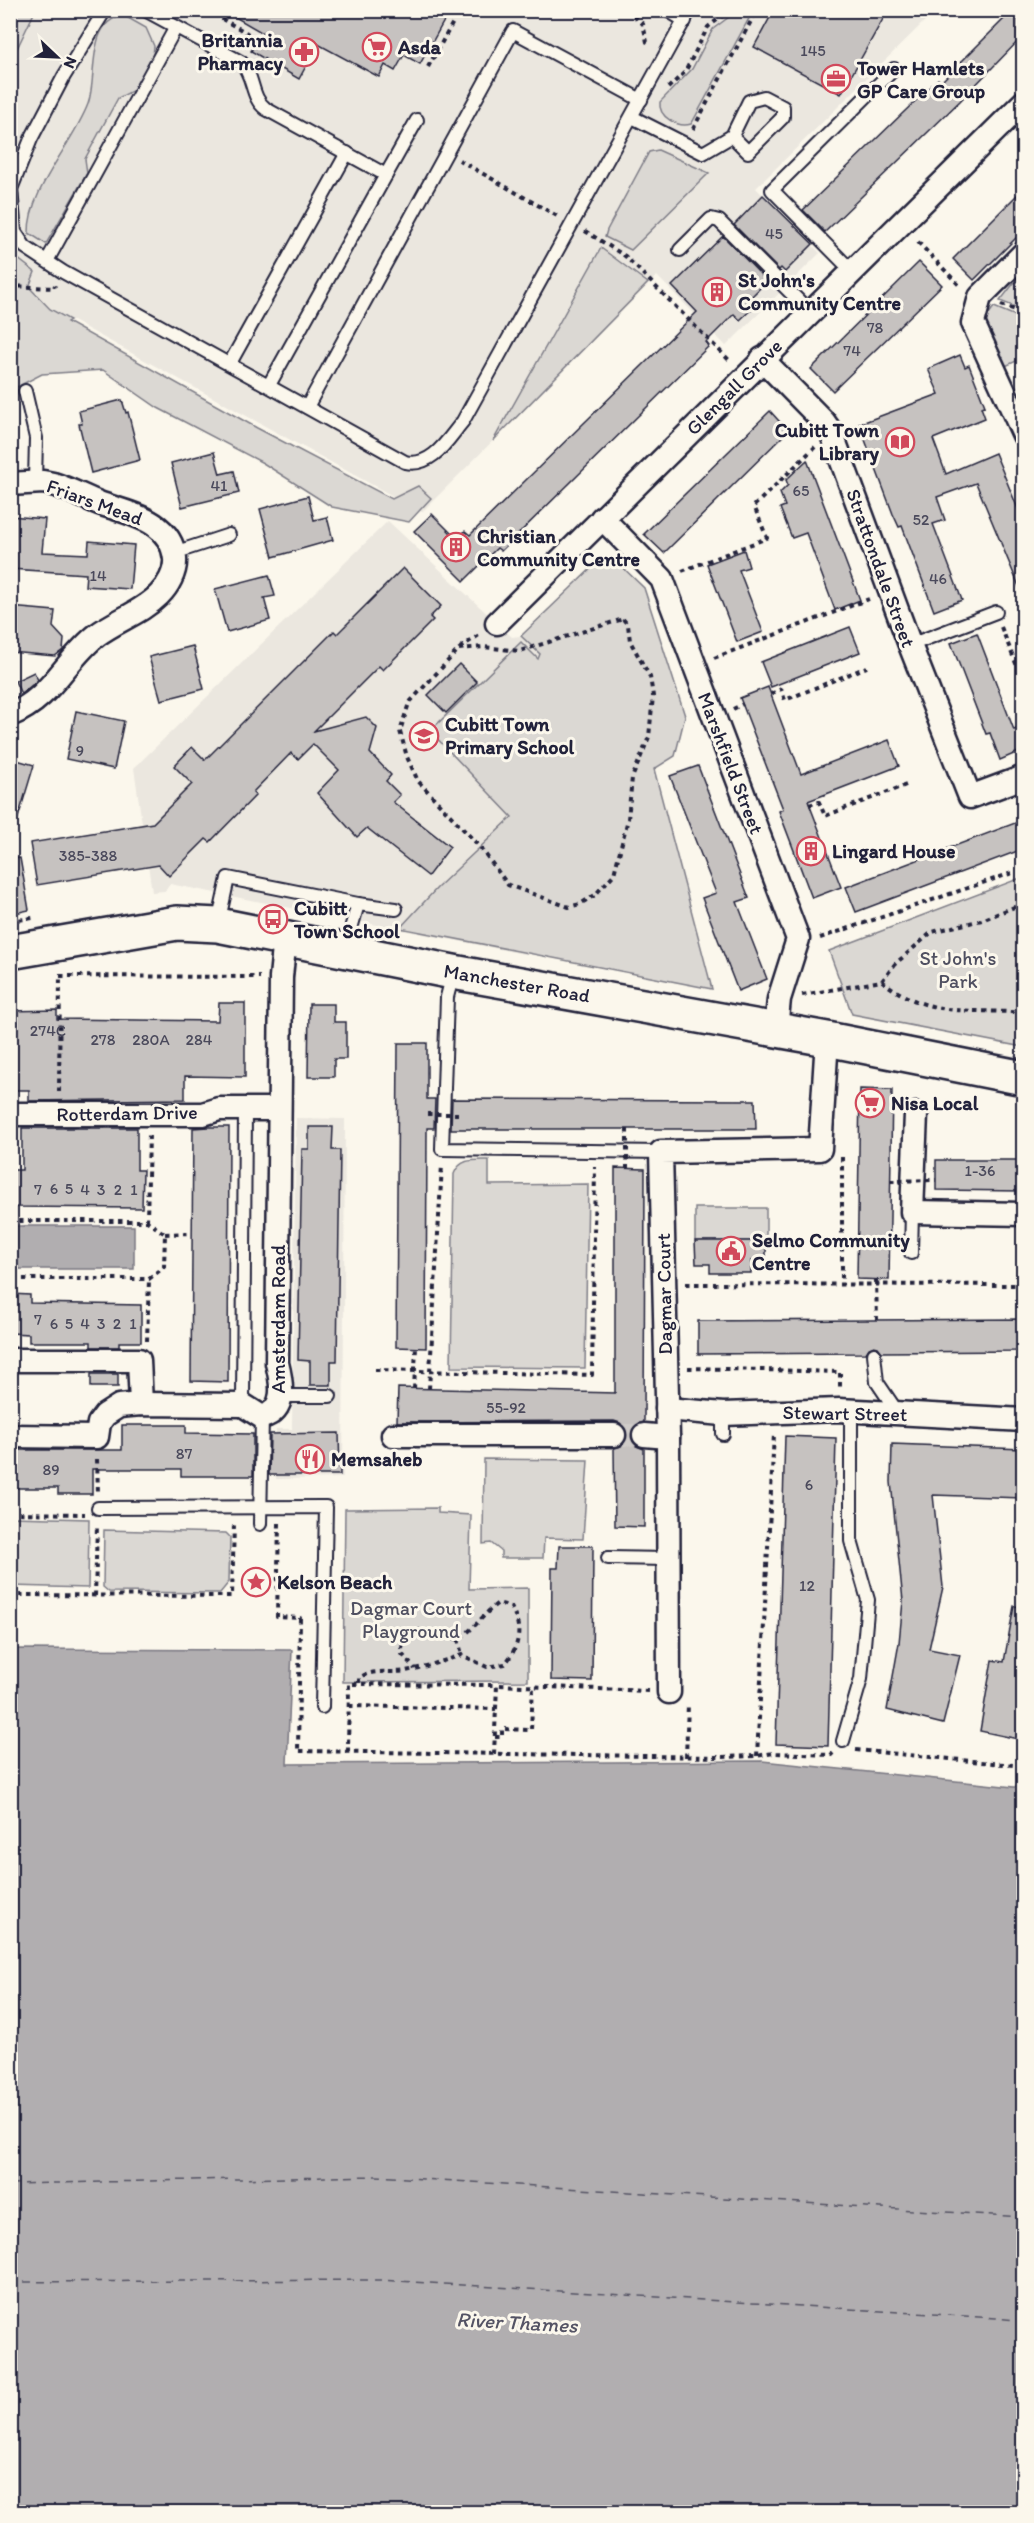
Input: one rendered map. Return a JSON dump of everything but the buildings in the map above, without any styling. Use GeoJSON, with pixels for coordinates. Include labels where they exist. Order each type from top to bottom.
{"type":"FeatureCollection","features":[{"type":"Feature","properties":{"kind":"main road","name":"Manchester Road"},"geometry":{"type":"LineString","coordinates":[[10,952],[177,923],[218,925],[453,972],[778,1014],[827,1039],[1023,1078]]}},
{"type":"Feature","properties":{"kind":"street","name":"Glengall Grove"},"geometry":{"type":"LineString","coordinates":[[497,623],[1023,102]]}},
{"type":"Feature","properties":{"kind":"street"},"geometry":{"type":"LineString","coordinates":[[1023,253],[980,297],[973,323],[1023,435]]}},
{"type":"Feature","properties":{"kind":"street","name":"Strattondale Street"},"geometry":{"type":"LineString","coordinates":[[762,359],[831,432],[910,645],[970,797],[1023,777]]}},
{"type":"Feature","properties":{"kind":"street","name":"Friars Mead"},"geometry":{"type":"LineString","coordinates":[[10,484],[34,482],[63,487],[147,520],[164,531],[174,553]]}},
{"type":"Feature","properties":{"kind":"street","name":"Marshfield Street"},"geometry":{"type":"LineString","coordinates":[[602,518],[662,579],[798,939],[796,945]]}},
{"type":"Feature","properties":{"kind":"street"},"geometry":{"type":"LineString","coordinates":[[10,715],[34,702],[51,688],[97,635],[148,605],[161,594],[174,570],[174,553]]}},
{"type":"Feature","properties":{"kind":"street","name":"Amsterdam Road"},"geometry":{"type":"LineString","coordinates":[[97,1437],[99,1423],[105,1415],[119,1406],[141,1404],[243,1405],[262,1417],[270,1415],[277,1407],[281,1396],[281,1379],[277,1363],[279,1109],[281,977],[285,938]]}},
{"type":"Feature","properties":{"kind":"street"},"geometry":{"type":"LineString","coordinates":[[778,1014],[796,945]]}},
{"type":"Feature","properties":{"kind":"street"},"geometry":{"type":"LineString","coordinates":[[661,1152],[820,1149],[827,1039]]}},
{"type":"Feature","properties":{"kind":"street","name":"Rotterdam Drive"},"geometry":{"type":"LineString","coordinates":[[10,1114],[203,1114],[219,1109],[279,1109]]}},
{"type":"Feature","properties":{"kind":"street"},"geometry":{"type":"LineString","coordinates":[[916,1114],[912,1212],[1023,1214]]}},
{"type":"Feature","properties":{"kind":"street","name":"Dagmar Court"},"geometry":{"type":"LineString","coordinates":[[661,1152],[668,1437],[669,1692]]}},
{"type":"Feature","properties":{"kind":"street"},"geometry":{"type":"LineString","coordinates":[[10,1360],[140,1360],[141,1404]]}},
{"type":"Feature","properties":{"kind":"street","name":"Stewart Street"},"geometry":{"type":"LineString","coordinates":[[667,1409],[723,1424],[776,1412],[845,1410],[1023,1420]]}},
{"type":"Feature","properties":{"kind":"street"},"geometry":{"type":"LineString","coordinates":[[393,1435],[614,1435]]}},
{"type":"Feature","properties":{"kind":"street"},"geometry":{"type":"LineString","coordinates":[[644,1435],[668,1437]]}},
{"type":"Feature","properties":{"kind":"street"},"geometry":{"type":"LineString","coordinates":[[10,1436],[97,1437]]}},
{"type":"Feature","properties":{"kind":"lane"},"geometry":{"type":"LineString","coordinates":[[105,10],[64,76],[32,139],[11,189],[15,232],[25,247],[63,272],[231,363],[405,462],[420,463],[435,454],[463,422],[688,16],[667,10]]}},
{"type":"Feature","properties":{"kind":"lane"},"geometry":{"type":"LineString","coordinates":[[145,10],[241,62],[253,81],[254,94],[259,104],[266,109],[386,175]]}},
{"type":"Feature","properties":{"kind":"lane"},"geometry":{"type":"LineString","coordinates":[[47,261],[176,27]]}},
{"type":"Feature","properties":{"kind":"lane"},"geometry":{"type":"LineString","coordinates":[[307,407],[513,31],[641,100]]}},
{"type":"Feature","properties":{"kind":"lane"},"geometry":{"type":"LineString","coordinates":[[852,271],[772,190],[894,69]]}},
{"type":"Feature","properties":{"kind":"lane"},"geometry":{"type":"LineString","coordinates":[[632,117],[703,153],[732,136],[749,101],[764,97],[783,107],[783,117],[748,152],[732,136]]}},
{"type":"Feature","properties":{"kind":"lane"},"geometry":{"type":"LineString","coordinates":[[269,385],[417,120]]}},
{"type":"Feature","properties":{"kind":"lane"},"geometry":{"type":"LineString","coordinates":[[231,363],[347,153]]}},
{"type":"Feature","properties":{"kind":"lane"},"geometry":{"type":"LineString","coordinates":[[680,250],[711,219],[719,221],[810,312]]}},
{"type":"Feature","properties":{"kind":"lane"},"geometry":{"type":"LineString","coordinates":[[25,391],[36,438],[34,482]]}},
{"type":"Feature","properties":{"kind":"lane"},"geometry":{"type":"LineString","coordinates":[[174,553],[229,535]]}},
{"type":"Feature","properties":{"kind":"lane"},"geometry":{"type":"LineString","coordinates":[[910,645],[996,612]]}},
{"type":"Feature","properties":{"kind":"lane"},"geometry":{"type":"LineString","coordinates":[[218,925],[228,878],[358,904],[396,909]]}},
{"type":"Feature","properties":{"kind":"lane"},"geometry":{"type":"LineString","coordinates":[[348,950],[358,904]]}},
{"type":"Feature","properties":{"kind":"lane"},"geometry":{"type":"LineString","coordinates":[[453,972],[447,997],[442,1149],[661,1152]]}},
{"type":"Feature","properties":{"kind":"lane"},"geometry":{"type":"LineString","coordinates":[[243,1405],[245,1109]]}},
{"type":"Feature","properties":{"kind":"lane"},"geometry":{"type":"LineString","coordinates":[[911,1253],[912,1212]]}},
{"type":"Feature","properties":{"kind":"lane"},"geometry":{"type":"LineString","coordinates":[[874,1354],[877,1382],[898,1413]]}},
{"type":"Feature","properties":{"kind":"lane"},"geometry":{"type":"LineString","coordinates":[[281,1396],[330,1396]]}},
{"type":"Feature","properties":{"kind":"lane"},"geometry":{"type":"LineString","coordinates":[[843,1741],[861,1679],[868,1600],[851,1541],[845,1410]]}},
{"type":"Feature","properties":{"kind":"lane"},"geometry":{"type":"LineString","coordinates":[[260,1517],[262,1417]]}},
{"type":"Feature","properties":{"kind":"lane"},"geometry":{"type":"LineString","coordinates":[[98,1511],[260,1517],[326,1507],[322,1707]]}},
{"type":"Feature","properties":{"kind":"lane"},"geometry":{"type":"LineString","coordinates":[[608,1558],[668,1559]]}},
{"type":"Feature","properties":{"kind":"path"},"geometry":{"type":"LineString","coordinates":[[206,10],[247,33],[251,51]]}},
{"type":"Feature","properties":{"kind":"path"},"geometry":{"type":"LineString","coordinates":[[428,67],[460,10]]}},
{"type":"Feature","properties":{"kind":"path"},"geometry":{"type":"LineString","coordinates":[[627,10],[643,24],[647,42],[653,46]]}},
{"type":"Feature","properties":{"kind":"path"},"geometry":{"type":"LineString","coordinates":[[664,92],[685,72],[708,27],[730,10]]}},
{"type":"Feature","properties":{"kind":"path"},"geometry":{"type":"LineString","coordinates":[[685,131],[694,129],[757,10]]}},
{"type":"Feature","properties":{"kind":"path"},"geometry":{"type":"LineString","coordinates":[[456,159],[564,220]]}},
{"type":"Feature","properties":{"kind":"path"},"geometry":{"type":"LineString","coordinates":[[582,230],[625,256],[745,376]]}},
{"type":"Feature","properties":{"kind":"path"},"geometry":{"type":"LineString","coordinates":[[918,242],[978,305]]}},
{"type":"Feature","properties":{"kind":"path"},"geometry":{"type":"LineString","coordinates":[[10,286],[54,288],[63,272]]}},
{"type":"Feature","properties":{"kind":"path"},"geometry":{"type":"LineString","coordinates":[[662,579],[767,538],[754,506],[831,432]]}},
{"type":"Feature","properties":{"kind":"path"},"geometry":{"type":"LineString","coordinates":[[693,666],[890,591]]}},
{"type":"Feature","properties":{"kind":"path"},"geometry":{"type":"LineString","coordinates":[[996,612],[1023,683]]}},
{"type":"Feature","properties":{"kind":"path"},"geometry":{"type":"LineString","coordinates":[[623,620],[628,625],[630,641],[650,677],[653,696],[649,737],[632,778],[628,819],[614,874],[595,894],[580,904],[569,907],[508,885],[480,847],[418,781],[407,757],[400,731],[409,703],[459,649],[483,647],[520,651],[623,620]]}},
{"type":"Feature","properties":{"kind":"path"},"geometry":{"type":"LineString","coordinates":[[771,694],[781,689],[785,700],[867,667]]}},
{"type":"Feature","properties":{"kind":"path"},"geometry":{"type":"LineString","coordinates":[[809,805],[819,802],[825,816],[906,785]]}},
{"type":"Feature","properties":{"kind":"path"},"geometry":{"type":"LineString","coordinates":[[796,945],[1012,873]]}},
{"type":"Feature","properties":{"kind":"path"},"geometry":{"type":"LineString","coordinates":[[882,981],[895,964],[932,932],[982,920],[1023,903]]}},
{"type":"Feature","properties":{"kind":"path"},"geometry":{"type":"LineString","coordinates":[[59,1114],[60,969]]}},
{"type":"Feature","properties":{"kind":"path"},"geometry":{"type":"LineString","coordinates":[[60,976],[281,977]]}},
{"type":"Feature","properties":{"kind":"path"},"geometry":{"type":"LineString","coordinates":[[778,1014],[842,986],[882,981],[896,992],[922,1004],[951,1011],[1023,1013]]}},
{"type":"Feature","properties":{"kind":"path"},"geometry":{"type":"LineString","coordinates":[[147,1221],[150,1114]]}},
{"type":"Feature","properties":{"kind":"path"},"geometry":{"type":"LineString","coordinates":[[427,1114],[458,1114]]}},
{"type":"Feature","properties":{"kind":"path"},"geometry":{"type":"LineString","coordinates":[[627,1129],[627,1168]]}},
{"type":"Feature","properties":{"kind":"path"},"geometry":{"type":"LineString","coordinates":[[429,1389],[442,1149]]}},
{"type":"Feature","properties":{"kind":"path"},"geometry":{"type":"LineString","coordinates":[[375,1370],[592,1375],[596,1151]]}},
{"type":"Feature","properties":{"kind":"path"},"geometry":{"type":"LineString","coordinates":[[842,1157],[842,1285]]}},
{"type":"Feature","properties":{"kind":"path"},"geometry":{"type":"LineString","coordinates":[[890,1181],[936,1180]]}},
{"type":"Feature","properties":{"kind":"path"},"geometry":{"type":"LineString","coordinates":[[10,1221],[147,1221],[165,1234],[192,1233]]}},
{"type":"Feature","properties":{"kind":"path"},"geometry":{"type":"LineString","coordinates":[[10,1279],[149,1279],[164,1267],[165,1234]]}},
{"type":"Feature","properties":{"kind":"path"},"geometry":{"type":"LineString","coordinates":[[140,1360],[147,1349],[149,1279]]}},
{"type":"Feature","properties":{"kind":"path"},"geometry":{"type":"LineString","coordinates":[[664,1284],[842,1285],[876,1282],[1023,1285]]}},
{"type":"Feature","properties":{"kind":"path"},"geometry":{"type":"LineString","coordinates":[[876,1282],[877,1320]]}},
{"type":"Feature","properties":{"kind":"path"},"geometry":{"type":"LineString","coordinates":[[414,1389],[416,1347]]}},
{"type":"Feature","properties":{"kind":"path"},"geometry":{"type":"LineString","coordinates":[[666,1368],[840,1372],[845,1410]]}},
{"type":"Feature","properties":{"kind":"path"},"geometry":{"type":"LineString","coordinates":[[757,1756],[776,1412]]}},
{"type":"Feature","properties":{"kind":"path"},"geometry":{"type":"LineString","coordinates":[[95,1596],[98,1511],[97,1437]]}},
{"type":"Feature","properties":{"kind":"path"},"geometry":{"type":"LineString","coordinates":[[10,1514],[98,1511]]}},
{"type":"Feature","properties":{"kind":"path"},"geometry":{"type":"LineString","coordinates":[[10,1595],[232,1596],[235,1518],[279,1519],[277,1617],[300,1618],[298,1751],[686,1757],[757,1756],[773,1753],[831,1755],[843,1741],[858,1752],[1023,1766]]}},
{"type":"Feature","properties":{"kind":"path"},"geometry":{"type":"LineString","coordinates":[[359,1683],[359,1678],[368,1672],[415,1669],[462,1655],[487,1667],[505,1664],[516,1651],[520,1623],[511,1607],[498,1603],[486,1612],[470,1632],[458,1639],[423,1629],[414,1630],[407,1636],[402,1646],[402,1654],[415,1669]]}},
{"type":"Feature","properties":{"kind":"path"},"geometry":{"type":"LineString","coordinates":[[458,1639],[462,1655]]}},
{"type":"Feature","properties":{"kind":"path"},"geometry":{"type":"LineString","coordinates":[[348,1752],[349,1684],[497,1685],[669,1692]]}},
{"type":"Feature","properties":{"kind":"path"},"geometry":{"type":"LineString","coordinates":[[495,1754],[497,1685]]}},
{"type":"Feature","properties":{"kind":"path"},"geometry":{"type":"LineString","coordinates":[[495,1737],[502,1737],[502,1729],[531,1730],[533,1686]]}},
{"type":"Feature","properties":{"kind":"path"},"geometry":{"type":"LineString","coordinates":[[349,1706],[496,1709]]}},
{"type":"Feature","properties":{"kind":"path"},"geometry":{"type":"LineString","coordinates":[[686,1757],[687,1731]]}},
{"type":"Feature","properties":{"kind":"shaded area"},"geometry":{"type":"Polygon","coordinates":[[[10,11],[935,11],[756,188],[820,253],[726,346],[657,276],[422,512],[11,287],[10,11]]]}},
{"type":"Feature","properties":{"kind":"shaded area","name":"Cubitt Town Primary School"},"geometry":{"type":"Polygon","coordinates":[[[388,521],[512,637],[521,636],[600,560],[614,559],[644,588],[685,716],[675,756],[654,769],[524,954],[170,884],[165,891],[152,892],[134,768],[388,521]]]}},
{"type":"Feature","properties":{"kind":"shaded area"},"geometry":{"type":"Polygon","coordinates":[[[296,1118],[345,1119],[343,1478],[276,1479],[276,1429],[292,1429],[296,1118]]]}},
{"type":"Feature","properties":{"kind":"green space"},"geometry":{"type":"Polygon","coordinates":[[[10,11],[35,11],[11,61],[10,11]]]}},
{"type":"Feature","properties":{"kind":"green space"},"geometry":{"type":"Polygon","coordinates":[[[737,11],[753,11],[691,124],[675,123],[662,112],[660,102],[692,69],[713,29],[737,11]]]}},
{"type":"Feature","properties":{"kind":"green space"},"geometry":{"type":"Polygon","coordinates":[[[123,15],[146,28],[154,46],[153,56],[134,90],[118,98],[85,159],[87,173],[46,244],[29,233],[36,200],[88,104],[95,53],[103,29],[111,20],[123,15]]]}},
{"type":"Feature","properties":{"kind":"green space"},"geometry":{"type":"Polygon","coordinates":[[[658,150],[709,173],[631,250],[605,237],[649,152],[658,150]]]}},
{"type":"Feature","properties":{"kind":"green space"},"geometry":{"type":"Polygon","coordinates":[[[10,247],[17,258],[35,272],[29,287],[50,309],[70,320],[67,322],[257,428],[392,499],[418,486],[431,498],[409,522],[332,507],[263,463],[158,408],[103,370],[42,374],[11,390],[10,247]]]}},
{"type":"Feature","properties":{"kind":"green space"},"geometry":{"type":"Polygon","coordinates":[[[601,248],[648,283],[493,441],[601,248]]]}},
{"type":"Feature","properties":{"kind":"green space"},"geometry":{"type":"Polygon","coordinates":[[[1023,280],[1023,310],[1000,301],[1014,283],[1023,280]]]}},
{"type":"Feature","properties":{"kind":"green space"},"geometry":{"type":"Polygon","coordinates":[[[994,307],[1023,319],[1023,358],[1001,368],[983,322],[994,307]]]}},
{"type":"Feature","properties":{"kind":"green space"},"geometry":{"type":"Polygon","coordinates":[[[614,559],[644,588],[685,716],[675,756],[654,769],[712,989],[400,928],[437,888],[512,817],[430,731],[521,642],[538,659],[540,654],[521,636],[600,560],[614,559]]]}},
{"type":"Feature","properties":{"kind":"green space","name":"St John's Park"},"geometry":{"type":"Polygon","coordinates":[[[1023,877],[1023,1047],[852,1014],[829,951],[1023,877]]]}},
{"type":"Feature","properties":{"kind":"green space"},"geometry":{"type":"Polygon","coordinates":[[[473,1160],[489,1160],[489,1185],[588,1184],[585,1368],[451,1367],[454,1174],[464,1163],[473,1160]]]}},
{"type":"Feature","properties":{"kind":"green space"},"geometry":{"type":"Polygon","coordinates":[[[695,1208],[766,1208],[766,1241],[695,1241],[695,1208]]]}},
{"type":"Feature","properties":{"kind":"green space"},"geometry":{"type":"Polygon","coordinates":[[[484,1459],[588,1460],[583,1539],[544,1538],[543,1558],[501,1558],[501,1551],[491,1543],[483,1544],[484,1459]]]}},
{"type":"Feature","properties":{"kind":"green space","name":"Dagmar Court Playground"},"geometry":{"type":"Polygon","coordinates":[[[438,1508],[438,1513],[471,1515],[469,1589],[528,1588],[528,1681],[343,1682],[345,1509],[438,1508]]]}},
{"type":"Feature","properties":{"kind":"green space"},"geometry":{"type":"Polygon","coordinates":[[[11,1517],[89,1519],[88,1588],[11,1586],[11,1517]]]}},
{"type":"Feature","properties":{"kind":"green space"},"geometry":{"type":"Polygon","coordinates":[[[104,1530],[226,1533],[230,1537],[229,1582],[220,1593],[109,1592],[103,1587],[104,1530]]]}},
{"type":"Feature","properties":{"kind":"water"},"geometry":{"type":"Polygon","coordinates":[[[11,1226],[134,1226],[134,1269],[11,1269],[11,1226]]]}},
{"type":"Feature","properties":{"kind":"water","name":"River Thames"},"geometry":{"type":"Polygon","coordinates":[[[11,1649],[292,1650],[287,1764],[762,1761],[1023,1788],[1023,2512],[11,2512],[11,1649]]]}},
{"type":"Feature","properties":{"kind":"ferry route"},"geometry":{"type":"LineString","coordinates":[[10,2184],[376,2176],[1024,2217]]}},
{"type":"Feature","properties":{"kind":"ferry route"},"geometry":{"type":"LineString","coordinates":[[10,2282],[381,2280],[1024,2321]]}},
{"type":"Feature","properties":{"kind":"tunnel"},"geometry":{"type":"LineString","coordinates":[[614,1435],[644,1435]]}},
{"type":"Feature","properties":{"kind":"place","name":"Asda"},"geometry":{"type":"Point","coordinates":[377,47]}},
{"type":"Feature","properties":{"kind":"place","name":"Britannia Pharmacy"},"geometry":{"type":"Point","coordinates":[304,52]}},
{"type":"Feature","properties":{"kind":"place","name":"Tower Hamlets GP Care Group"},"geometry":{"type":"Point","coordinates":[836,79]}},
{"type":"Feature","properties":{"kind":"place","name":"St John's Community Centre"},"geometry":{"type":"Point","coordinates":[717,292]}},
{"type":"Feature","properties":{"kind":"place","name":"Cubitt Town Library"},"geometry":{"type":"Point","coordinates":[900,442]}},
{"type":"Feature","properties":{"kind":"place","name":"Christian Community Centre"},"geometry":{"type":"Point","coordinates":[456,547]}},
{"type":"Feature","properties":{"kind":"place","name":"Cubitt Town Primary School"},"geometry":{"type":"Point","coordinates":[424,736]}},
{"type":"Feature","properties":{"kind":"place","name":"Lingard House"},"geometry":{"type":"Point","coordinates":[811,851]}},
{"type":"Feature","properties":{"kind":"place","name":"Cubitt Town School"},"geometry":{"type":"Point","coordinates":[273,919]}},
{"type":"Feature","properties":{"kind":"place","name":"Nisa Local"},"geometry":{"type":"Point","coordinates":[870,1103]}},
{"type":"Feature","properties":{"kind":"place","name":"Selmo Community Centre"},"geometry":{"type":"Point","coordinates":[731,1251]}},
{"type":"Feature","properties":{"kind":"place","name":"Memsaheb"},"geometry":{"type":"Point","coordinates":[310,1459]}},
{"type":"Feature","properties":{"kind":"place","name":"Kelson Beach"},"geometry":{"type":"Point","coordinates":[256,1582]}}]}
